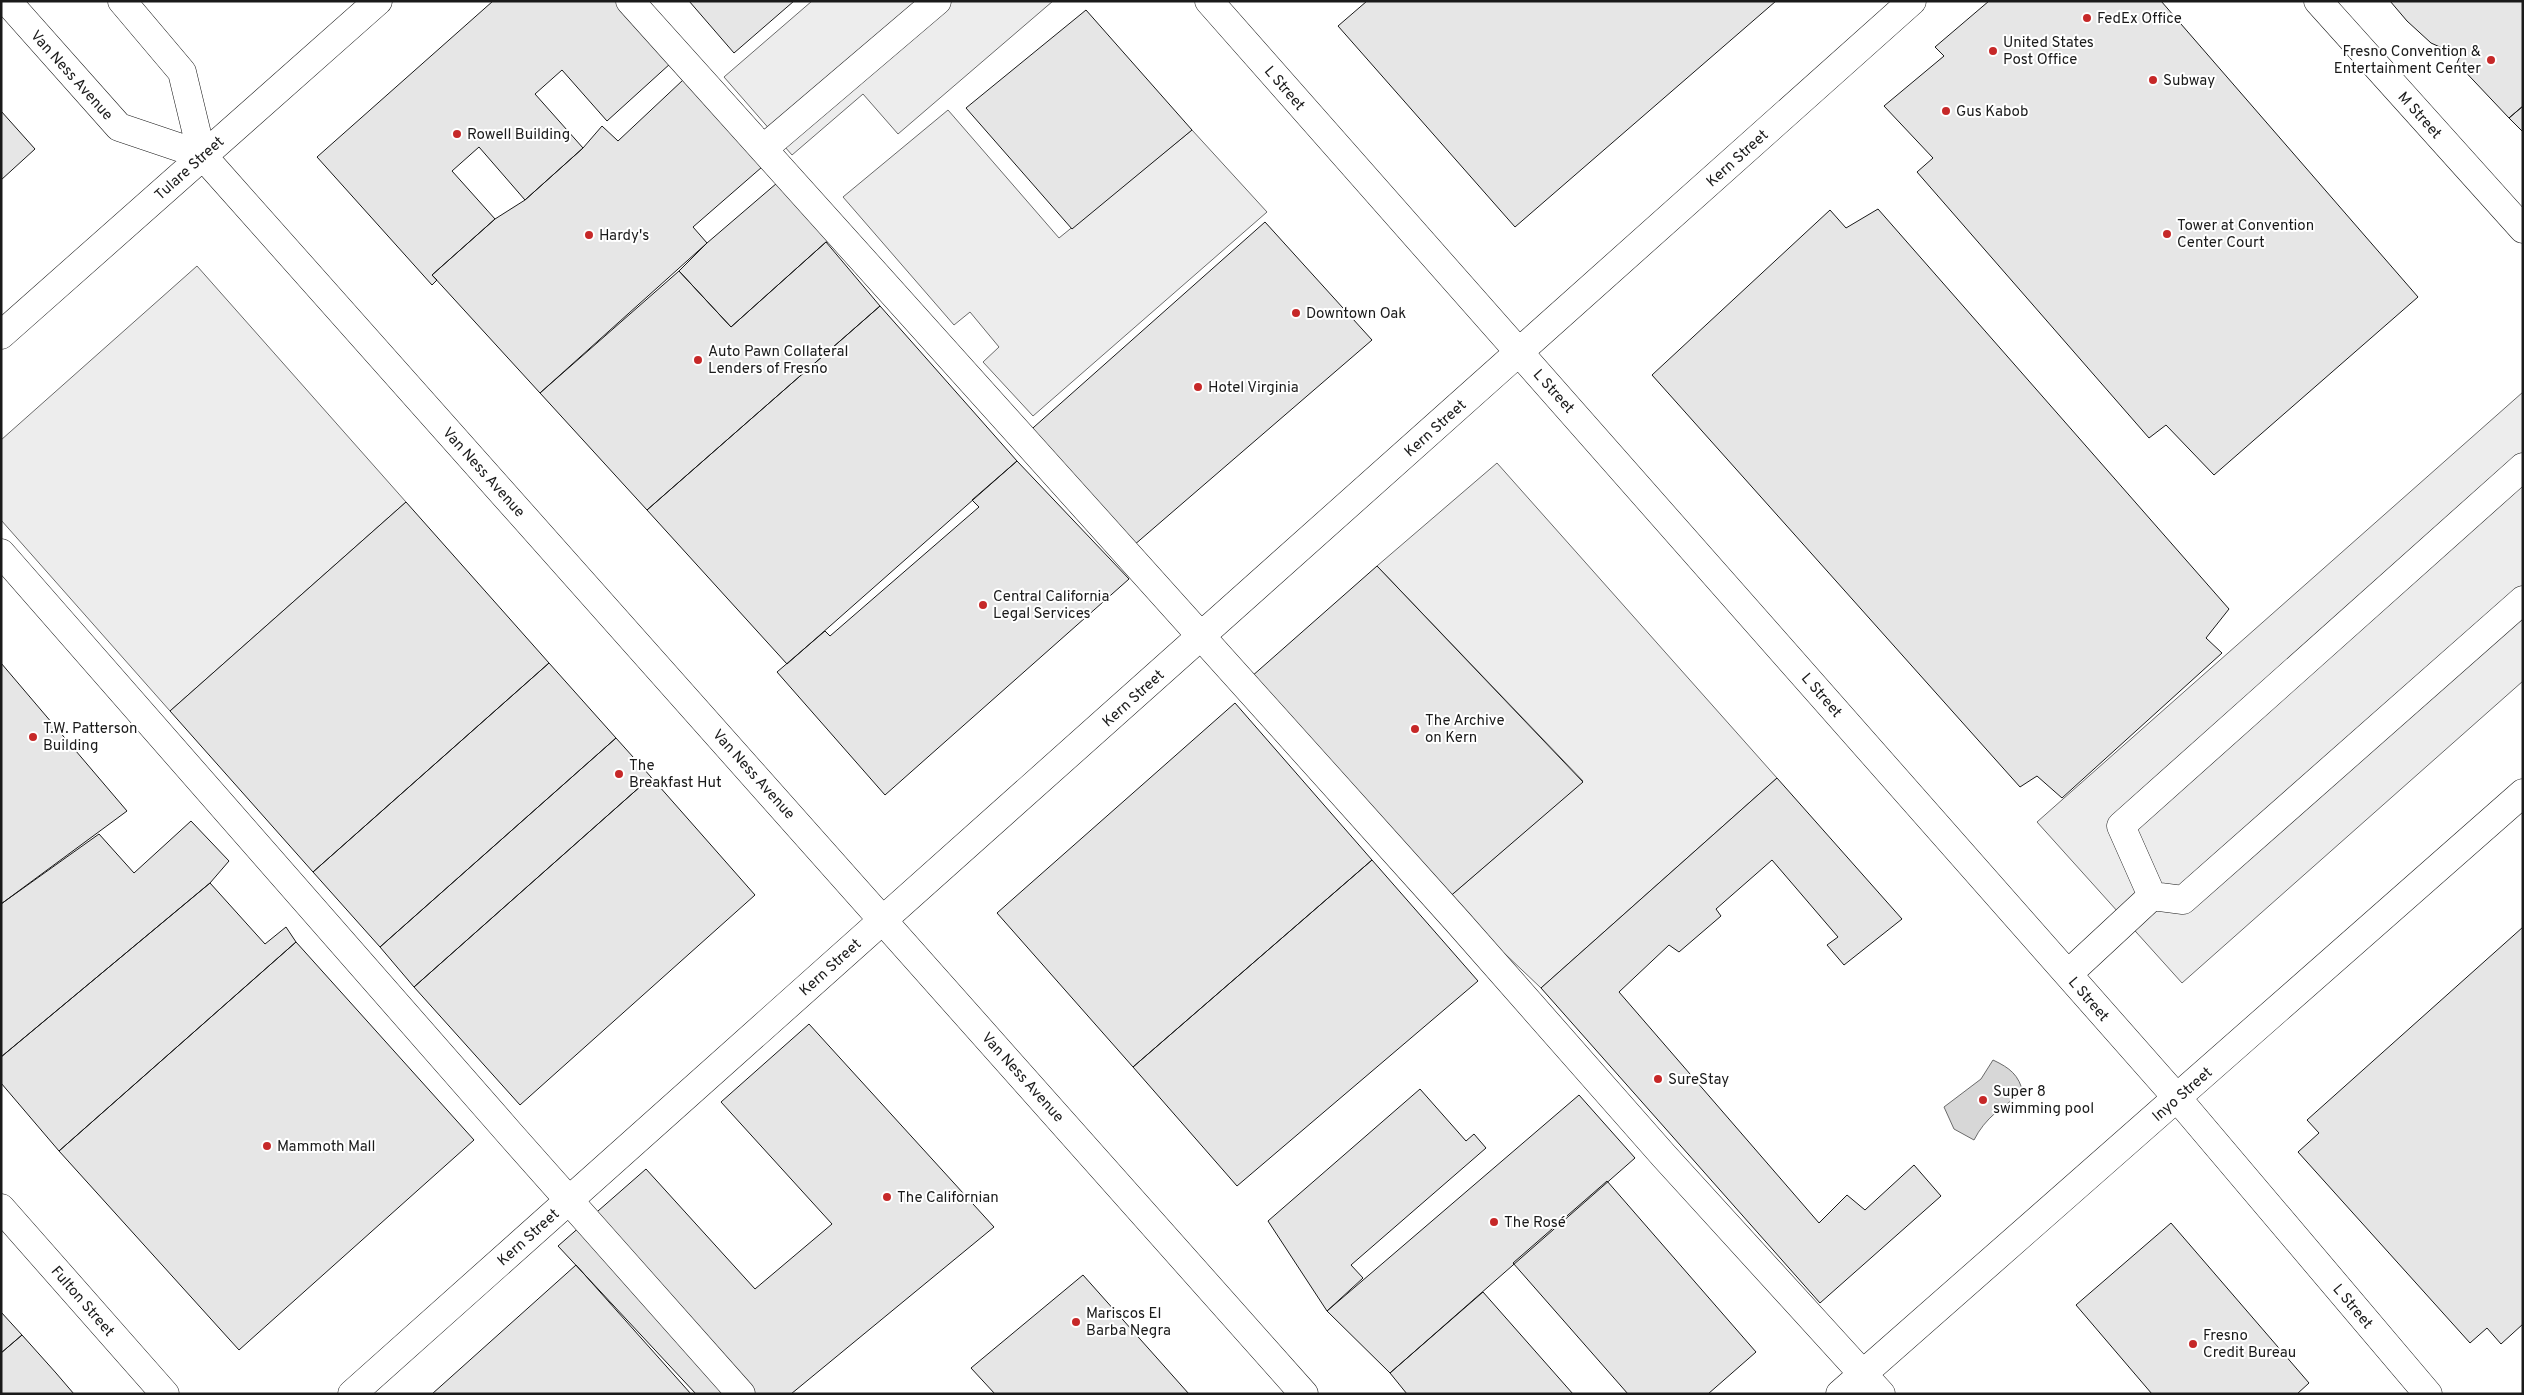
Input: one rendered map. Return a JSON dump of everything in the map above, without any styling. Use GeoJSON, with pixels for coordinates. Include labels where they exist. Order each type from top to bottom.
{"type":"FeatureCollection","features":[{"type":"Feature","properties":{"kind":"street","name":"Van Ness Avenue"},"geometry":{"type":"LineString","coordinates":[[7,1],[119,127],[202,155]]}},
{"type":"Feature","properties":{"kind":"street","name":"Van Ness Avenue"},"geometry":{"type":"LineString","coordinates":[[122,1],[182,72],[202,155],[1304,1394]]}},
{"type":"Feature","properties":{"kind":"street","name":"Tulare Street"},"geometry":{"type":"LineString","coordinates":[[1,335],[378,1]]}},
{"type":"Feature","properties":{"kind":"street"},"geometry":{"type":"LineString","coordinates":[[630,1],[1202,636],[1664,1156],[1872,1384]]}},
{"type":"Feature","properties":{"kind":"street"},"geometry":{"type":"LineString","coordinates":[[763,149],[937,1]]}},
{"type":"Feature","properties":{"kind":"street","name":"L Street"},"geometry":{"type":"LineString","coordinates":[[1209,1],[2178,1099],[2428,1394]]}},
{"type":"Feature","properties":{"kind":"street","name":"Kern Street"},"geometry":{"type":"LineString","coordinates":[[352,1394],[1912,1]]}},
{"type":"Feature","properties":{"kind":"street","name":"M Street"},"geometry":{"type":"LineString","coordinates":[[2318,1],[2523,229]]}},
{"type":"Feature","properties":{"kind":"street"},"geometry":{"type":"LineString","coordinates":[[2152,896],[2121,826],[2523,467]]}},
{"type":"Feature","properties":{"kind":"street"},"geometry":{"type":"LineString","coordinates":[[1,553],[741,1394]]}},
{"type":"Feature","properties":{"kind":"street"},"geometry":{"type":"LineString","coordinates":[[2152,896],[2183,900],[2523,600]]}},
{"type":"Feature","properties":{"kind":"street","name":"Inyo Street"},"geometry":{"type":"LineString","coordinates":[[1840,1394],[1872,1384],[2178,1099],[2523,794]]}},
{"type":"Feature","properties":{"kind":"street"},"geometry":{"type":"LineString","coordinates":[[2068,974],[2152,896]]}},
{"type":"Feature","properties":{"kind":"street","name":"Fulton Street"},"geometry":{"type":"LineString","coordinates":[[1,1208],[166,1394]]}},
{"type":"Feature","properties":{"kind":"shaded area"},"geometry":{"type":"Polygon","coordinates":[[[812,1],[1053,1],[898,134],[863,94],[792,155],[724,77],[812,1]]]}},
{"type":"Feature","properties":{"kind":"shaded area"},"geometry":{"type":"Polygon","coordinates":[[[948,110],[1059,238],[1192,130],[1267,212],[1033,416],[983,362],[999,347],[970,312],[954,325],[843,197],[948,110]]]}},
{"type":"Feature","properties":{"kind":"shaded area"},"geometry":{"type":"Polygon","coordinates":[[[197,266],[406,502],[170,711],[1,520],[1,440],[197,266]]]}},
{"type":"Feature","properties":{"kind":"shaded area"},"geometry":{"type":"Polygon","coordinates":[[[2523,392],[2523,681],[2182,983],[2037,822],[2523,392]]]}},
{"type":"Feature","properties":{"kind":"shaded area"},"geometry":{"type":"Polygon","coordinates":[[[1497,463],[1777,778],[1541,988],[1447,899],[1583,781],[1377,566],[1497,463]]]}},
{"type":"Feature","properties":{"kind":"shaded area","name":"Super 8 swimming pool"},"geometry":{"type":"Polygon","coordinates":[[[1993,1060],[2013,1073],[2019,1081],[2023,1093],[1989,1119],[1974,1140],[1954,1129],[1944,1107],[1981,1079],[1993,1060]]]}},
{"type":"Feature","properties":{"kind":"building","name":"Rowell Building"},"geometry":{"type":"Polygon","coordinates":[[[493,1],[616,1],[671,63],[607,121],[562,70],[535,94],[583,148],[525,200],[479,147],[452,171],[495,219],[432,275],[437,280],[432,285],[317,157],[493,1]]]}},
{"type":"Feature","properties":{"kind":"building"},"geometry":{"type":"Polygon","coordinates":[[[689,1],[794,1],[734,53],[689,1]]]}},
{"type":"Feature","properties":{"kind":"building"},"geometry":{"type":"Polygon","coordinates":[[[1367,1],[1776,1],[1515,227],[1338,26],[1367,1]]]}},
{"type":"Feature","properties":{"kind":"building","name":"Tower at Convention Center Court"},"geometry":{"type":"Polygon","coordinates":[[[1989,1],[2161,1],[2418,297],[2214,475],[2166,425],[2149,438],[1917,172],[1933,158],[1884,106],[1944,56],[1935,47],[1989,1]]]}},
{"type":"Feature","properties":{"kind":"building","name":"Fresno Convention & Entertainment Center"},"geometry":{"type":"Polygon","coordinates":[[[2390,1],[2523,1],[2523,106],[2509,118],[2457,63],[2460,56],[2431,43],[2407,21],[2390,1]]]}},
{"type":"Feature","properties":{"kind":"building"},"geometry":{"type":"Polygon","coordinates":[[[1086,10],[1192,130],[1072,229],[966,108],[1086,10]]]}},
{"type":"Feature","properties":{"kind":"building","name":"Hardy's"},"geometry":{"type":"Polygon","coordinates":[[[683,80],[762,167],[693,227],[707,243],[540,393],[432,275],[495,219],[525,200],[583,148],[602,126],[618,141],[683,80]]]}},
{"type":"Feature","properties":{"kind":"building"},"geometry":{"type":"Polygon","coordinates":[[[2523,106],[2523,132],[2509,118],[2523,106]]]}},
{"type":"Feature","properties":{"kind":"building"},"geometry":{"type":"Polygon","coordinates":[[[1,111],[35,149],[1,180],[1,111]]]}},
{"type":"Feature","properties":{"kind":"building"},"geometry":{"type":"Polygon","coordinates":[[[777,183],[832,242],[826,242],[731,327],[679,271],[707,243],[777,183]]]}},
{"type":"Feature","properties":{"kind":"building"},"geometry":{"type":"Polygon","coordinates":[[[1878,209],[2229,609],[2206,638],[2222,653],[2062,798],[2037,776],[2020,787],[1652,375],[1830,210],[1846,228],[1878,209]]]}},
{"type":"Feature","properties":{"kind":"building","name":"Hotel Virginia"},"geometry":{"type":"Polygon","coordinates":[[[1265,222],[1372,340],[1126,552],[1025,435],[1265,222]]]}},
{"type":"Feature","properties":{"kind":"building","name":"Auto Pawn Collateral Lenders of Fresno"},"geometry":{"type":"Polygon","coordinates":[[[826,242],[880,306],[647,510],[540,393],[679,271],[731,327],[826,242]]]}},
{"type":"Feature","properties":{"kind":"building"},"geometry":{"type":"Polygon","coordinates":[[[880,306],[1017,461],[787,664],[647,510],[880,306]]]}},
{"type":"Feature","properties":{"kind":"building","name":"Central California Legal Services"},"geometry":{"type":"Polygon","coordinates":[[[1017,461],[1129,579],[885,795],[777,672],[825,631],[830,636],[979,507],[972,500],[1017,461]]]}},
{"type":"Feature","properties":{"kind":"building"},"geometry":{"type":"Polygon","coordinates":[[[406,502],[549,663],[313,872],[170,711],[406,502]]]}},
{"type":"Feature","properties":{"kind":"building","name":"The Archive on Kern"},"geometry":{"type":"Polygon","coordinates":[[[1377,566],[1583,782],[1447,899],[1251,677],[1377,566]]]}},
{"type":"Feature","properties":{"kind":"building","name":"T.W. Patterson Building"},"geometry":{"type":"Polygon","coordinates":[[[1,663],[127,811],[1,904],[1,663]]]}},
{"type":"Feature","properties":{"kind":"building"},"geometry":{"type":"Polygon","coordinates":[[[549,663],[616,738],[380,947],[313,872],[549,663]]]}},
{"type":"Feature","properties":{"kind":"building"},"geometry":{"type":"Polygon","coordinates":[[[1235,703],[1372,860],[1133,1067],[997,913],[1235,703]]]}},
{"type":"Feature","properties":{"kind":"building"},"geometry":{"type":"Polygon","coordinates":[[[616,738],[651,777],[414,987],[380,947],[616,738]]]}},
{"type":"Feature","properties":{"kind":"building"},"geometry":{"type":"Polygon","coordinates":[[[651,777],[755,895],[520,1105],[414,987],[651,777]]]}},
{"type":"Feature","properties":{"kind":"building","name":"SureStay"},"geometry":{"type":"Polygon","coordinates":[[[1777,778],[1902,919],[1844,965],[1827,945],[1838,937],[1772,860],[1716,909],[1721,916],[1679,952],[1669,945],[1619,992],[1819,1223],[1847,1195],[1865,1210],[1914,1165],[1941,1196],[1820,1303],[1541,988],[1777,778]]]}},
{"type":"Feature","properties":{"kind":"building"},"geometry":{"type":"Polygon","coordinates":[[[191,821],[229,861],[210,883],[1,1057],[1,904],[99,834],[134,873],[191,821]]]}},
{"type":"Feature","properties":{"kind":"building"},"geometry":{"type":"Polygon","coordinates":[[[1372,860],[1478,981],[1237,1186],[1133,1067],[1372,860]]]}},
{"type":"Feature","properties":{"kind":"building"},"geometry":{"type":"Polygon","coordinates":[[[210,883],[265,944],[286,927],[296,942],[59,1151],[1,1083],[1,1057],[210,883]]]}},
{"type":"Feature","properties":{"kind":"building"},"geometry":{"type":"Polygon","coordinates":[[[2523,927],[2523,1324],[2501,1344],[2487,1328],[2470,1343],[2298,1152],[2319,1133],[2307,1120],[2523,927]]]}},
{"type":"Feature","properties":{"kind":"building","name":"Mammoth Mall"},"geometry":{"type":"Polygon","coordinates":[[[296,942],[474,1140],[239,1350],[59,1151],[296,942]]]}},
{"type":"Feature","properties":{"kind":"building","name":"The Californian"},"geometry":{"type":"Polygon","coordinates":[[[809,1024],[994,1227],[791,1394],[696,1394],[558,1246],[646,1169],[755,1289],[832,1224],[721,1102],[809,1024]]]}},
{"type":"Feature","properties":{"kind":"building"},"geometry":{"type":"Polygon","coordinates":[[[1420,1089],[1466,1141],[1474,1134],[1486,1148],[1351,1265],[1363,1278],[1327,1311],[1268,1221],[1420,1089]]]}},
{"type":"Feature","properties":{"kind":"building","name":"The Rosé"},"geometry":{"type":"Polygon","coordinates":[[[1579,1095],[1635,1158],[1390,1373],[1327,1311],[1579,1095]]]}},
{"type":"Feature","properties":{"kind":"building"},"geometry":{"type":"Polygon","coordinates":[[[1607,1181],[1756,1352],[1708,1394],[1628,1394],[1513,1263],[1607,1181]]]}},
{"type":"Feature","properties":{"kind":"building","name":"Fresno Credit Bureau"},"geometry":{"type":"Polygon","coordinates":[[[2171,1223],[2309,1383],[2297,1394],[2152,1394],[2076,1305],[2171,1223]]]}},
{"type":"Feature","properties":{"kind":"building"},"geometry":{"type":"Polygon","coordinates":[[[576,1265],[691,1394],[432,1394],[576,1265]]]}},
{"type":"Feature","properties":{"kind":"building","name":"Mariscos El Barba Negra"},"geometry":{"type":"Polygon","coordinates":[[[1083,1275],[1189,1394],[995,1394],[971,1368],[1083,1275]]]}},
{"type":"Feature","properties":{"kind":"building"},"geometry":{"type":"Polygon","coordinates":[[[1483,1292],[1573,1394],[1407,1394],[1390,1373],[1483,1292]]]}},
{"type":"Feature","properties":{"kind":"building"},"geometry":{"type":"Polygon","coordinates":[[[1,1312],[22,1335],[1,1353],[1,1312]]]}},
{"type":"Feature","properties":{"kind":"building"},"geometry":{"type":"Polygon","coordinates":[[[22,1335],[74,1394],[1,1394],[1,1353],[22,1335]]]}},
{"type":"Feature","properties":{"kind":"place","name":"FedEx Office"},"geometry":{"type":"Point","coordinates":[2087,18]}},
{"type":"Feature","properties":{"kind":"place","name":"United States Post Office"},"geometry":{"type":"Point","coordinates":[1993,51]}},
{"type":"Feature","properties":{"kind":"place","name":"Fresno Convention & Entertainment Center"},"geometry":{"type":"Point","coordinates":[2491,60]}},
{"type":"Feature","properties":{"kind":"place","name":"Subway"},"geometry":{"type":"Point","coordinates":[2153,80]}},
{"type":"Feature","properties":{"kind":"place","name":"Gus Kabob"},"geometry":{"type":"Point","coordinates":[1946,111]}},
{"type":"Feature","properties":{"kind":"place","name":"Rowell Building"},"geometry":{"type":"Point","coordinates":[457,134]}},
{"type":"Feature","properties":{"kind":"place","name":"Tower at Convention Center Court"},"geometry":{"type":"Point","coordinates":[2167,234]}},
{"type":"Feature","properties":{"kind":"place","name":"Hardy's"},"geometry":{"type":"Point","coordinates":[589,235]}},
{"type":"Feature","properties":{"kind":"place","name":"Downtown Oak"},"geometry":{"type":"Point","coordinates":[1296,313]}},
{"type":"Feature","properties":{"kind":"place","name":"Auto Pawn Collateral Lenders of Fresno"},"geometry":{"type":"Point","coordinates":[698,360]}},
{"type":"Feature","properties":{"kind":"place","name":"Hotel Virginia"},"geometry":{"type":"Point","coordinates":[1198,387]}},
{"type":"Feature","properties":{"kind":"place","name":"Central California Legal Services"},"geometry":{"type":"Point","coordinates":[983,605]}},
{"type":"Feature","properties":{"kind":"place","name":"The Archive on Kern"},"geometry":{"type":"Point","coordinates":[1415,729]}},
{"type":"Feature","properties":{"kind":"place","name":"T.W. Patterson Building"},"geometry":{"type":"Point","coordinates":[33,737]}},
{"type":"Feature","properties":{"kind":"place","name":"The Breakfast Hut"},"geometry":{"type":"Point","coordinates":[619,774]}},
{"type":"Feature","properties":{"kind":"place","name":"SureStay"},"geometry":{"type":"Point","coordinates":[1658,1079]}},
{"type":"Feature","properties":{"kind":"place","name":"Super 8 swimming pool"},"geometry":{"type":"Point","coordinates":[1983,1100]}},
{"type":"Feature","properties":{"kind":"place","name":"Mammoth Mall"},"geometry":{"type":"Point","coordinates":[267,1146]}},
{"type":"Feature","properties":{"kind":"place","name":"The Californian"},"geometry":{"type":"Point","coordinates":[887,1197]}},
{"type":"Feature","properties":{"kind":"place","name":"The Rosé"},"geometry":{"type":"Point","coordinates":[1494,1222]}},
{"type":"Feature","properties":{"kind":"place","name":"Mariscos El Barba Negra"},"geometry":{"type":"Point","coordinates":[1076,1322]}},
{"type":"Feature","properties":{"kind":"place","name":"Fresno Credit Bureau"},"geometry":{"type":"Point","coordinates":[2193,1344]}}]}
